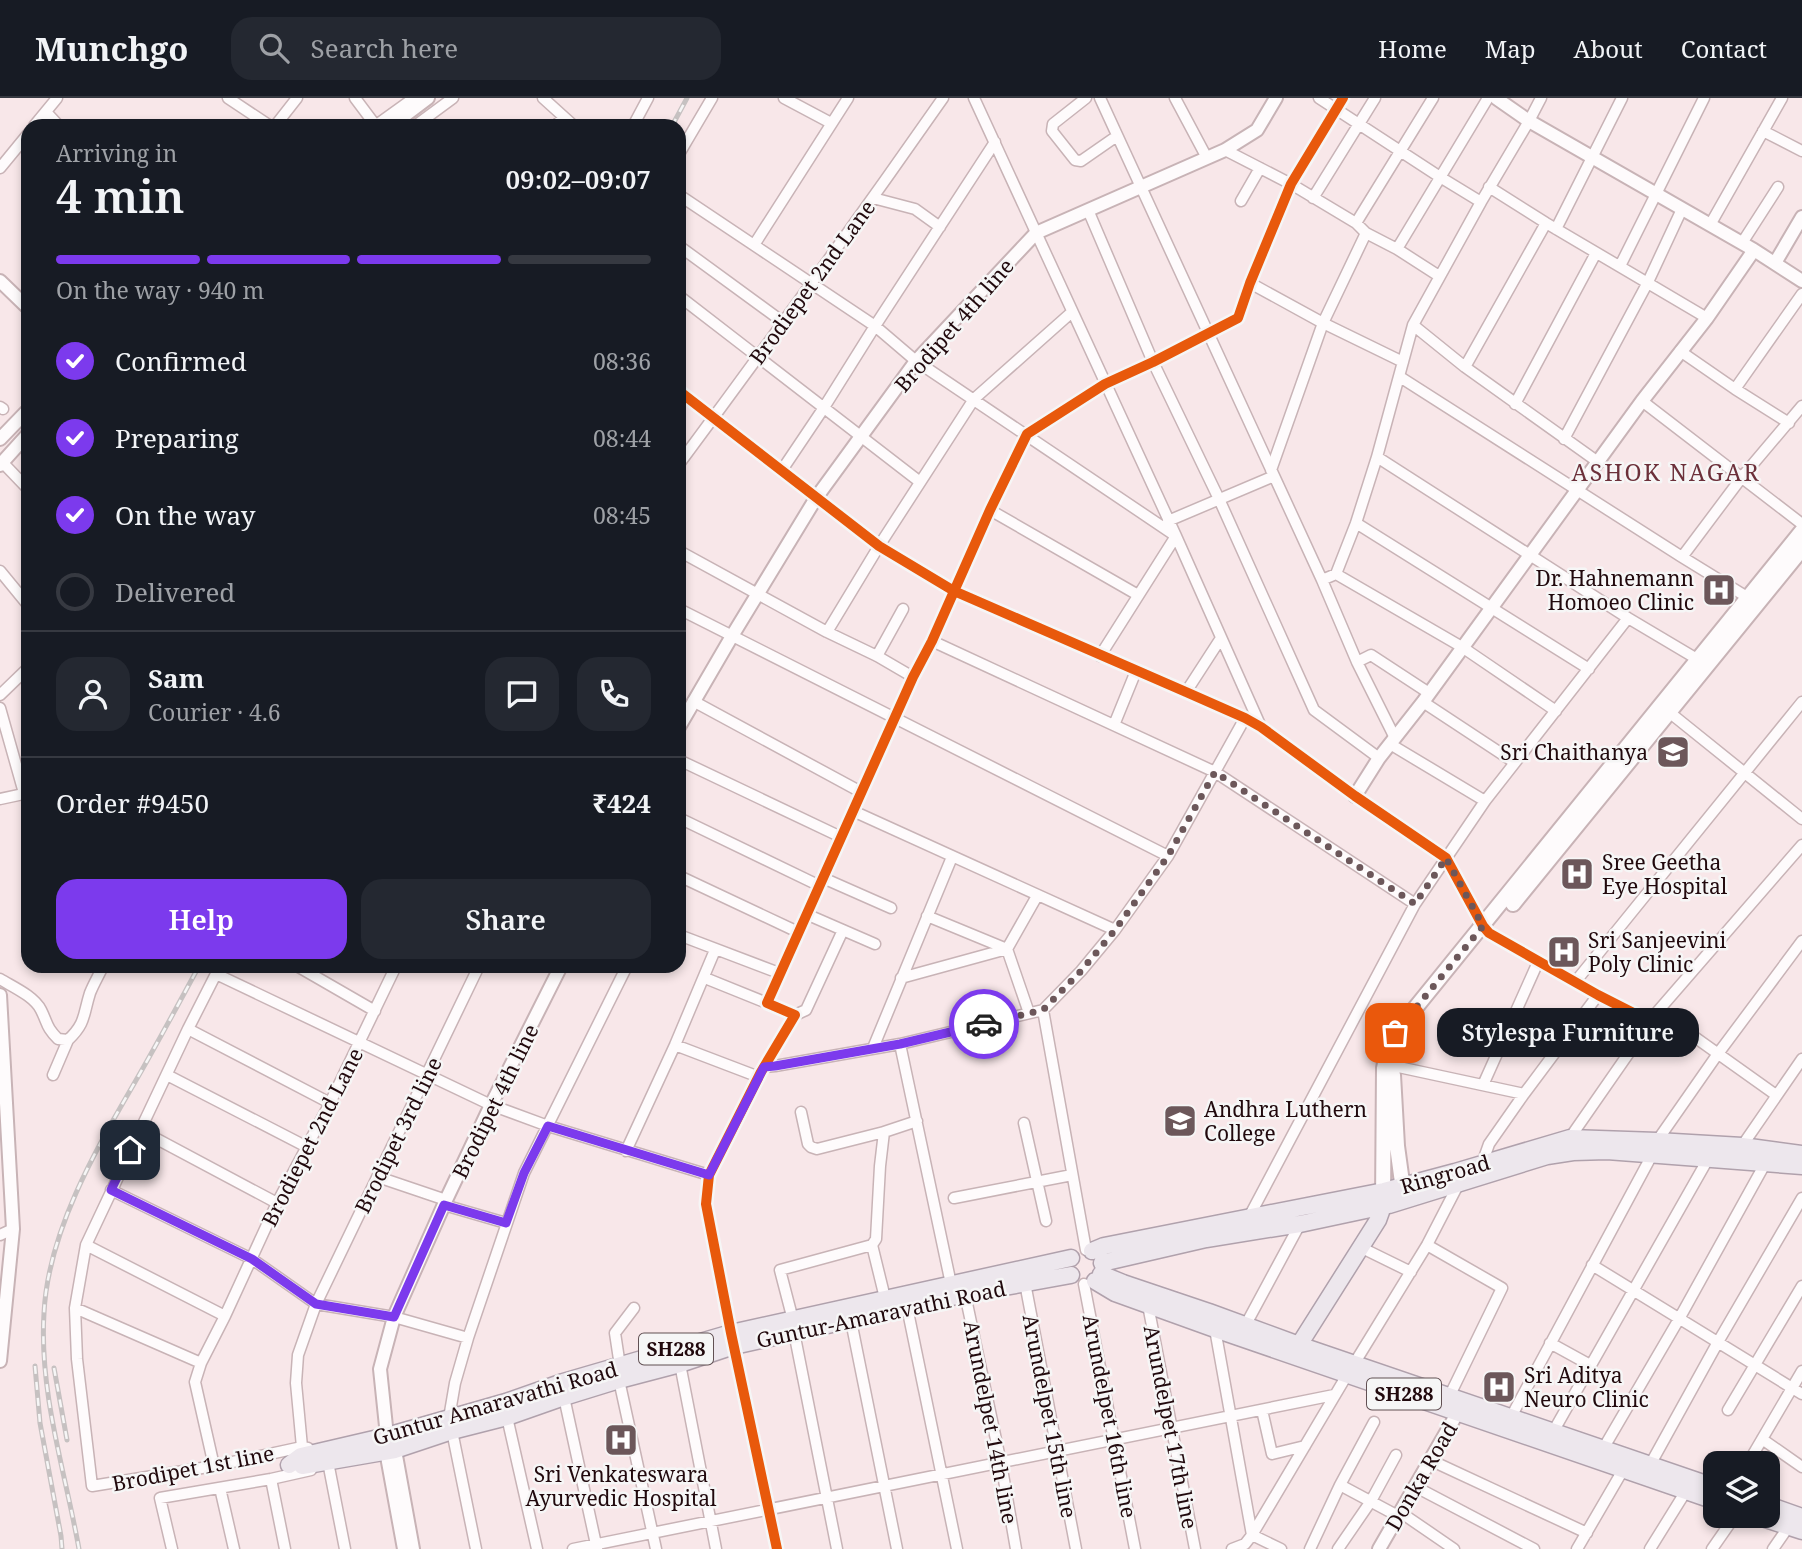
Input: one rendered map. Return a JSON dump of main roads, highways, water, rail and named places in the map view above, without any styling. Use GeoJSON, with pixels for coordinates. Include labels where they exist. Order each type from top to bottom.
{"type":"FeatureCollection","features":[{"type":"Feature","properties":{"kind":"main road"},"geometry":{"type":"LineString","coordinates":[[1404,1193],[1397,1146],[1393,1080],[1395,1055],[1401,1040],[1697,659],[1802,531]]}},
{"type":"Feature","properties":{"kind":"main road"},"geometry":{"type":"LineString","coordinates":[[1299,1345],[1378,1220],[1383,1199],[1384,1068],[1389,1043],[1395,1033],[1486,930],[1802,549]]}},
{"type":"Feature","properties":{"kind":"main road","name":"Ringroad"},"geometry":{"type":"LineString","coordinates":[[1404,1193],[1458,1185],[1547,1156],[1569,1145]]}},
{"type":"Feature","properties":{"kind":"main road","name":"Ringroad"},"geometry":{"type":"LineString","coordinates":[[1088,1267],[1206,1239],[1300,1224],[1404,1193],[1482,1164],[1569,1145],[1654,1148],[1742,1146],[1802,1154]]}},
{"type":"Feature","properties":{"kind":"main road","name":"Ringroad"},"geometry":{"type":"LineString","coordinates":[[1654,1148],[1708,1159],[1802,1166]]}},
{"type":"Feature","properties":{"kind":"main road","name":"Ringroad"},"geometry":{"type":"LineString","coordinates":[[1088,1267],[1104,1246],[1249,1217],[1383,1199]]}},
{"type":"Feature","properties":{"kind":"main road","name":"Guntur-Amaravathi Road"},"geometry":{"type":"LineString","coordinates":[[849,1313],[907,1307],[1088,1267]]}},
{"type":"Feature","properties":{"kind":"main road","name":"Guntur Amaravathi Road"},"geometry":{"type":"LineString","coordinates":[[289,1465],[302,1456],[328,1459],[389,1446],[563,1382],[620,1373],[732,1339],[849,1313],[885,1298],[951,1284],[1088,1267]]}},
{"type":"Feature","properties":{"kind":"main road","name":"SH288"},"geometry":{"type":"LineString","coordinates":[[1088,1267],[1115,1293],[1214,1329],[1242,1331],[1299,1345],[1350,1369]]}},
{"type":"Feature","properties":{"kind":"main road","name":"SH288"},"geometry":{"type":"LineString","coordinates":[[1088,1267],[1242,1331],[1457,1404],[1623,1470],[1703,1497]]}},
{"type":"Feature","properties":{"kind":"main road","name":"Guntur-Amaravathi Road"},"geometry":{"type":"LineString","coordinates":[[451,1425],[507,1417],[620,1373],[680,1364],[732,1339]]}},
{"type":"Feature","properties":{"kind":"main road","name":"SH288"},"geometry":{"type":"LineString","coordinates":[[1457,1404],[1511,1417],[1703,1483]]}},
{"type":"Feature","properties":{"kind":"main road"},"geometry":{"type":"LineString","coordinates":[[1780,1513],[1798,1525]]}},
{"type":"Feature","properties":{"kind":"main road"},"geometry":{"type":"LineString","coordinates":[[1780,1521],[1798,1525]]}},
{"type":"Feature","properties":{"kind":"railway"},"geometry":{"type":"LineString","coordinates":[[676,119],[687,98]]}},
{"type":"Feature","properties":{"kind":"railway"},"geometry":{"type":"LineString","coordinates":[[79,1549],[54,1432],[45,1373],[43,1343],[47,1283],[54,1252],[76,1193],[104,1136],[195,973]]}},
{"type":"Feature","properties":{"kind":"railway"},"geometry":{"type":"LineString","coordinates":[[35,1366],[40,1423],[62,1549]]}},
{"type":"Feature","properties":{"kind":"railway"},"geometry":{"type":"LineString","coordinates":[[54,1368],[67,1440]]}},
{"type":"Feature","properties":{"kind":"place","name":"Dr. Hahnemann Homoeo Clinic"},"geometry":{"type":"Point","coordinates":[1719,590]}},
{"type":"Feature","properties":{"kind":"place","name":"Sri Chaithanya"},"geometry":{"type":"Point","coordinates":[1673,752]}},
{"type":"Feature","properties":{"kind":"place","name":"Sree Geetha Eye Hospital"},"geometry":{"type":"Point","coordinates":[1577,874]}},
{"type":"Feature","properties":{"kind":"place","name":"Sri Sanjeevini Poly Clinic"},"geometry":{"type":"Point","coordinates":[1564,952]}},
{"type":"Feature","properties":{"kind":"place","name":"Stylespa Furniture"},"geometry":{"type":"Point","coordinates":[1395,1033]}},
{"type":"Feature","properties":{"kind":"place","name":"Andhra Luthern College"},"geometry":{"type":"Point","coordinates":[1180,1121]}},
{"type":"Feature","properties":{"kind":"place","name":"Sri Aditya Neuro Clinic"},"geometry":{"type":"Point","coordinates":[1499,1387]}},
{"type":"Feature","properties":{"kind":"place","name":"Sri Venkateswara Ayurvedic Hospital"},"geometry":{"type":"Point","coordinates":[621,1440]}},
{"type":"Feature","properties":{"kind":"district","name":"ASHOK NAGAR"},"geometry":{"type":"Point","coordinates":[1666,472]}}]}
